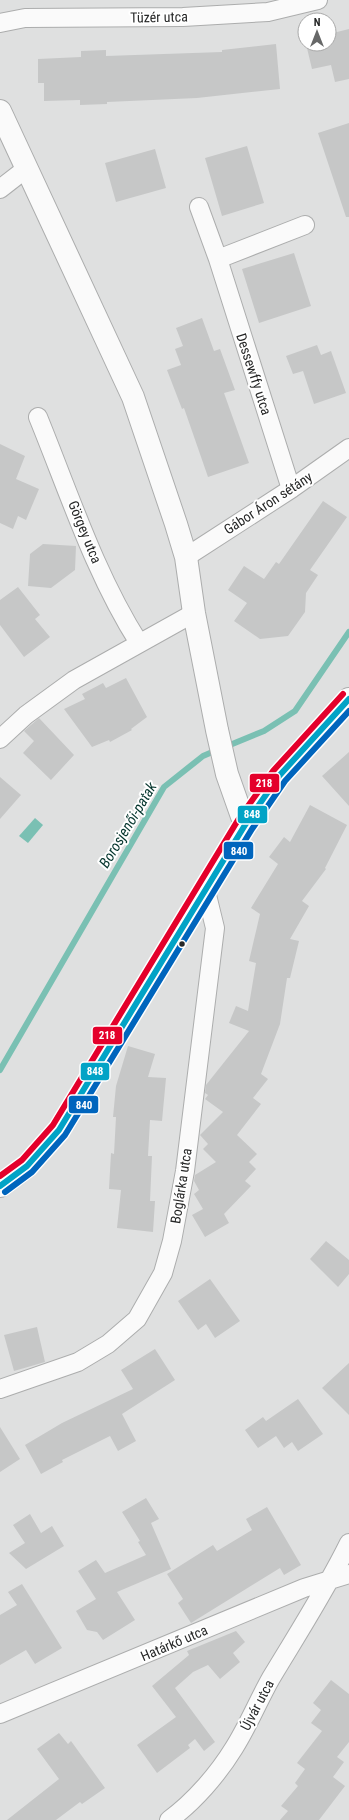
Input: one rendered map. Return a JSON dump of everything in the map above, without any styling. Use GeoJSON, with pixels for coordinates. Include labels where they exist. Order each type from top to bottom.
{"type":"FeatureCollection","features":[{"type":"Feature","properties":{"kind":"street","name":"Tüzér utca"},"geometry":{"type":"LineString","coordinates":[[0,23],[24,18],[183,17],[268,12],[318,0]]}},
{"type":"Feature","properties":{"kind":"street"},"geometry":{"type":"LineString","coordinates":[[0,111],[133,397],[186,557],[194,613],[217,730],[227,774],[245,825]]}},
{"type":"Feature","properties":{"kind":"street"},"geometry":{"type":"LineString","coordinates":[[0,189],[27,168]]}},
{"type":"Feature","properties":{"kind":"street","name":"Dessewffy utca"},"geometry":{"type":"LineString","coordinates":[[199,207],[218,259],[291,489]]}},
{"type":"Feature","properties":{"kind":"street"},"geometry":{"type":"LineString","coordinates":[[218,259],[305,225]]}},
{"type":"Feature","properties":{"kind":"street","name":"Görgey utca"},"geometry":{"type":"LineString","coordinates":[[38,417],[94,555],[123,618],[140,643]]}},
{"type":"Feature","properties":{"kind":"street","name":"Gábor Áron sétány"},"geometry":{"type":"LineString","coordinates":[[186,557],[291,489],[349,448]]}},
{"type":"Feature","properties":{"kind":"street"},"geometry":{"type":"LineString","coordinates":[[0,739],[26,715],[74,680],[194,613]]}},
{"type":"Feature","properties":{"kind":"street"},"geometry":{"type":"LineString","coordinates":[[0,1186],[27,1166],[59,1130],[245,825],[279,776],[349,699]]}},
{"type":"Feature","properties":{"kind":"street","name":"Boglárka utca"},"geometry":{"type":"LineString","coordinates":[[0,1389],[78,1362],[108,1344],[137,1319],[163,1272],[172,1241],[185,1171],[215,928],[206,891]]}},
{"type":"Feature","properties":{"kind":"street","name":"Újvár utca"},"geometry":{"type":"LineString","coordinates":[[168,1820],[177,1814],[207,1784],[234,1748],[261,1696],[331,1580],[349,1543]]}},
{"type":"Feature","properties":{"kind":"street","name":"Határkő utca"},"geometry":{"type":"LineString","coordinates":[[0,1714],[304,1588],[349,1574]]}},
{"type":"Feature","properties":{"kind":"shaded area"},"geometry":{"type":"Polygon","coordinates":[[[35,818],[43,825],[28,843],[19,836],[35,818]]]}},
{"type":"Feature","properties":{"kind":"building"},"geometry":{"type":"Polygon","coordinates":[[[349,29],[349,79],[335,82],[331,65],[312,69],[308,52],[337,52],[337,32],[349,29]]]}},
{"type":"Feature","properties":{"kind":"building"},"geometry":{"type":"Polygon","coordinates":[[[276,44],[280,89],[197,98],[107,102],[107,104],[80,105],[80,100],[44,101],[44,83],[38,83],[38,59],[81,57],[81,51],[106,50],[106,56],[222,52],[222,50],[276,44]]]}},
{"type":"Feature","properties":{"kind":"building"},"geometry":{"type":"Polygon","coordinates":[[[349,123],[349,217],[346,217],[318,133],[349,123]]]}},
{"type":"Feature","properties":{"kind":"building"},"geometry":{"type":"Polygon","coordinates":[[[247,146],[264,203],[222,216],[205,158],[247,146]]]}},
{"type":"Feature","properties":{"kind":"building"},"geometry":{"type":"Polygon","coordinates":[[[155,149],[166,188],[116,202],[105,163],[155,149]]]}},
{"type":"Feature","properties":{"kind":"building"},"geometry":{"type":"Polygon","coordinates":[[[294,253],[311,306],[259,323],[242,269],[294,253]]]}},
{"type":"Feature","properties":{"kind":"building"},"geometry":{"type":"Polygon","coordinates":[[[202,318],[214,351],[220,349],[235,390],[224,393],[249,463],[208,477],[184,408],[182,409],[167,370],[181,365],[175,349],[183,346],[176,328],[202,318]]]}},
{"type":"Feature","properties":{"kind":"building"},"geometry":{"type":"Polygon","coordinates":[[[317,345],[321,355],[331,351],[346,393],[314,404],[303,371],[293,374],[286,356],[317,345]]]}},
{"type":"Feature","properties":{"kind":"building"},"geometry":{"type":"Polygon","coordinates":[[[0,444],[25,456],[16,479],[39,489],[26,520],[18,516],[13,529],[0,523],[0,444]]]}},
{"type":"Feature","properties":{"kind":"building"},"geometry":{"type":"Polygon","coordinates":[[[323,501],[347,517],[310,570],[318,575],[306,593],[305,612],[288,636],[260,639],[234,621],[247,603],[228,590],[244,566],[264,579],[276,562],[279,564],[323,501]]]}},
{"type":"Feature","properties":{"kind":"building"},"geometry":{"type":"Polygon","coordinates":[[[43,544],[76,546],[75,570],[51,588],[28,586],[30,554],[43,544]]]}},
{"type":"Feature","properties":{"kind":"building"},"geometry":{"type":"Polygon","coordinates":[[[18,587],[40,615],[35,619],[50,637],[24,657],[0,625],[0,600],[18,587]]]}},
{"type":"Feature","properties":{"kind":"building"},"geometry":{"type":"Polygon","coordinates":[[[126,678],[147,717],[131,729],[132,730],[110,742],[109,740],[92,747],[64,709],[85,699],[82,694],[103,683],[106,688],[126,678]]]}},
{"type":"Feature","properties":{"kind":"building"},"geometry":{"type":"Polygon","coordinates":[[[39,718],[74,755],[51,780],[23,753],[34,741],[24,731],[39,718]]]}},
{"type":"Feature","properties":{"kind":"building"},"geometry":{"type":"Polygon","coordinates":[[[349,752],[349,806],[322,776],[349,752]]]}},
{"type":"Feature","properties":{"kind":"building"},"geometry":{"type":"Polygon","coordinates":[[[0,777],[21,795],[0,819],[0,777]]]}},
{"type":"Feature","properties":{"kind":"building"},"geometry":{"type":"Polygon","coordinates":[[[310,805],[347,825],[325,868],[326,869],[302,901],[309,906],[290,939],[299,941],[290,978],[287,978],[280,1024],[261,1074],[268,1079],[253,1098],[261,1104],[237,1135],[257,1154],[249,1162],[256,1169],[245,1181],[251,1186],[224,1214],[229,1223],[205,1237],[192,1215],[203,1209],[194,1194],[199,1190],[194,1181],[195,1175],[216,1162],[203,1149],[208,1144],[200,1135],[223,1112],[205,1099],[208,1095],[205,1093],[206,1085],[249,1031],[229,1023],[236,1006],[248,1011],[256,963],[249,961],[260,914],[251,908],[278,864],[269,857],[284,837],[290,842],[310,805]]]}},
{"type":"Feature","properties":{"kind":"building"},"geometry":{"type":"Polygon","coordinates":[[[128,1046],[155,1054],[148,1077],[166,1078],[162,1121],[150,1120],[148,1156],[152,1156],[150,1201],[155,1201],[153,1232],[117,1228],[121,1190],[109,1189],[111,1153],[114,1154],[116,1117],[113,1117],[116,1086],[128,1046]]]}},
{"type":"Feature","properties":{"kind":"building"},"geometry":{"type":"Polygon","coordinates":[[[326,1241],[349,1260],[349,1274],[338,1287],[310,1259],[326,1241]]]}},
{"type":"Feature","properties":{"kind":"building"},"geometry":{"type":"Polygon","coordinates":[[[210,1279],[240,1321],[215,1338],[206,1324],[198,1330],[178,1301],[210,1279]]]}},
{"type":"Feature","properties":{"kind":"building"},"geometry":{"type":"Polygon","coordinates":[[[37,1327],[45,1362],[14,1371],[4,1335],[37,1327]]]}},
{"type":"Feature","properties":{"kind":"building"},"geometry":{"type":"Polygon","coordinates":[[[155,1349],[175,1380],[122,1414],[136,1441],[118,1451],[110,1436],[62,1460],[63,1462],[41,1474],[25,1445],[62,1423],[133,1389],[121,1370],[155,1349]]]}},
{"type":"Feature","properties":{"kind":"building"},"geometry":{"type":"Polygon","coordinates":[[[349,1363],[349,1415],[322,1388],[349,1363]]]}},
{"type":"Feature","properties":{"kind":"building"},"geometry":{"type":"Polygon","coordinates":[[[298,1399],[323,1434],[298,1451],[292,1442],[284,1448],[276,1436],[258,1448],[245,1430],[263,1417],[266,1421],[298,1399]]]}},
{"type":"Feature","properties":{"kind":"building"},"geometry":{"type":"Polygon","coordinates":[[[0,1427],[20,1459],[0,1472],[0,1427]]]}},
{"type":"Feature","properties":{"kind":"building"},"geometry":{"type":"Polygon","coordinates":[[[146,1498],[159,1519],[151,1523],[171,1569],[117,1592],[135,1620],[103,1640],[97,1632],[87,1630],[76,1611],[96,1599],[78,1571],[96,1560],[105,1573],[146,1555],[138,1542],[140,1541],[122,1512],[146,1498]]]}},
{"type":"Feature","properties":{"kind":"building"},"geometry":{"type":"Polygon","coordinates":[[[267,1507],[301,1565],[284,1575],[280,1568],[191,1623],[178,1603],[183,1599],[167,1574],[213,1545],[217,1551],[252,1530],[246,1519],[267,1507]]]}},
{"type":"Feature","properties":{"kind":"building"},"geometry":{"type":"Polygon","coordinates":[[[30,1514],[41,1533],[52,1526],[64,1546],[26,1569],[9,1553],[25,1543],[13,1525],[30,1514]]]}},
{"type":"Feature","properties":{"kind":"building"},"geometry":{"type":"Polygon","coordinates":[[[22,1584],[62,1648],[35,1664],[26,1650],[0,1665],[0,1615],[17,1605],[8,1592],[22,1584]]]}},
{"type":"Feature","properties":{"kind":"building"},"geometry":{"type":"Polygon","coordinates":[[[236,1631],[245,1642],[233,1653],[240,1662],[220,1679],[208,1665],[193,1672],[175,1688],[215,1742],[204,1751],[195,1739],[188,1745],[190,1748],[157,1773],[137,1745],[176,1717],[152,1686],[189,1655],[187,1651],[236,1631]]]}},
{"type":"Feature","properties":{"kind":"building"},"geometry":{"type":"Polygon","coordinates":[[[331,1680],[349,1694],[349,1742],[337,1757],[344,1762],[333,1777],[345,1786],[319,1820],[280,1820],[288,1811],[281,1806],[298,1786],[295,1783],[305,1769],[297,1763],[322,1731],[311,1723],[321,1710],[313,1703],[331,1680]]]}},
{"type":"Feature","properties":{"kind":"building"},"geometry":{"type":"Polygon","coordinates":[[[59,1733],[68,1744],[71,1741],[105,1788],[82,1804],[80,1802],[56,1820],[7,1820],[59,1779],[37,1749],[59,1733]]]}},
{"type":"Feature","properties":{"kind":"waterway","name":"Borosjenői-patak"},"geometry":{"type":"LineString","coordinates":[[225,747],[264,731],[295,711],[349,632]]}},
{"type":"Feature","properties":{"kind":"waterway","name":"Borosjenői-patak"},"geometry":{"type":"LineString","coordinates":[[0,1070],[164,787],[203,756],[217,750]]}},
{"type":"Feature","properties":{"kind":"transit line","name":"218"},"geometry":{"type":"LineString","coordinates":[[0,1176],[22,1160],[53,1125],[238,820],[273,771],[343,694]]}},
{"type":"Feature","properties":{"kind":"transit line","name":"848"},"geometry":{"type":"LineString","coordinates":[[0,1186],[27,1166],[59,1130],[245,825],[279,776],[349,699]]}},
{"type":"Feature","properties":{"kind":"transit line","name":"840"},"geometry":{"type":"LineString","coordinates":[[5,1192],[32,1172],[65,1135],[252,829],[285,781],[349,711]]}}]}
